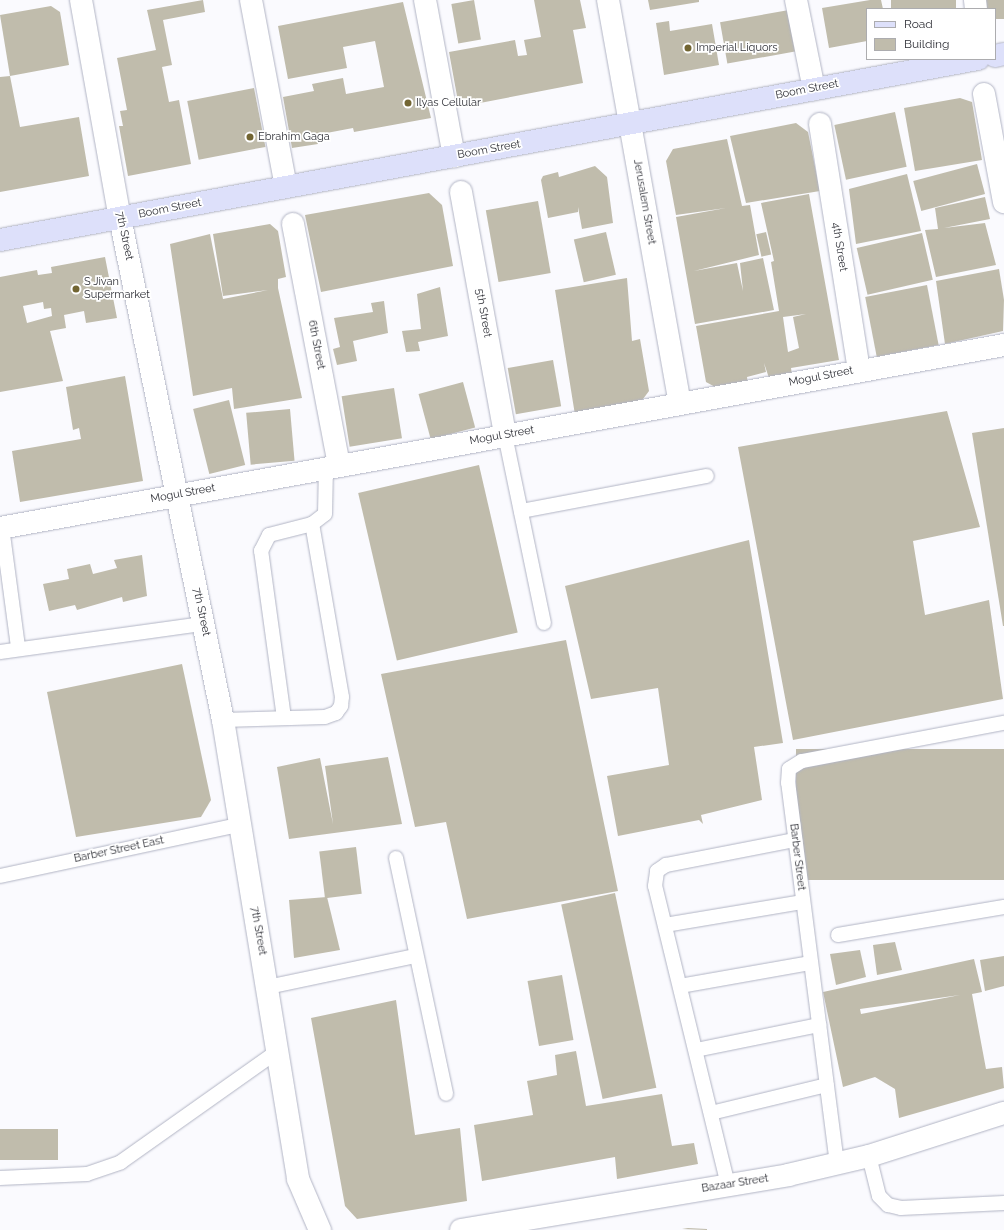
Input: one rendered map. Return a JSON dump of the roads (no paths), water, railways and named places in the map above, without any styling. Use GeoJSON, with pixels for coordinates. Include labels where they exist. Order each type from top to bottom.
{"type":"FeatureCollection","features":[{"type":"Feature","properties":{"kind":"main road","name":"Boom Street"},"geometry":{"type":"LineString","coordinates":[[0,240],[973,60]]}},
{"type":"Feature","properties":{"kind":"street","name":"7th Street"},"geometry":{"type":"LineString","coordinates":[[81,0],[120,218],[223,720],[238,825],[268,987],[298,1179],[318,1227]]}},
{"type":"Feature","properties":{"kind":"street"},"geometry":{"type":"LineString","coordinates":[[251,0],[286,187]]}},
{"type":"Feature","properties":{"kind":"street"},"geometry":{"type":"LineString","coordinates":[[425,0],[454,156]]}},
{"type":"Feature","properties":{"kind":"street","name":"Jerusalem Street"},"geometry":{"type":"LineString","coordinates":[[608,0],[680,403]]}},
{"type":"Feature","properties":{"kind":"street"},"geometry":{"type":"LineString","coordinates":[[796,0],[814,89]]}},
{"type":"Feature","properties":{"kind":"street"},"geometry":{"type":"LineString","coordinates":[[984,94],[1004,202]]}},
{"type":"Feature","properties":{"kind":"street","name":"4th Street"},"geometry":{"type":"LineString","coordinates":[[820,124],[859,370]]}},
{"type":"Feature","properties":{"kind":"street","name":"5th Street"},"geometry":{"type":"LineString","coordinates":[[461,192],[505,435]]}},
{"type":"Feature","properties":{"kind":"street","name":"6th Street"},"geometry":{"type":"LineString","coordinates":[[293,224],[332,467]]}},
{"type":"Feature","properties":{"kind":"street","name":"Mogul Street"},"geometry":{"type":"LineString","coordinates":[[1,524],[176,495],[859,370],[1004,345]]}},
{"type":"Feature","properties":{"kind":"street","name":"Bazaar Street"},"geometry":{"type":"LineString","coordinates":[[461,1230],[728,1185],[837,1164],[869,1156],[1004,1112]]}},
{"type":"Feature","properties":{"kind":"lane"},"geometry":{"type":"LineString","coordinates":[[505,435],[544,623]]}},
{"type":"Feature","properties":{"kind":"lane"},"geometry":{"type":"LineString","coordinates":[[284,718],[261,551],[269,535],[312,524],[325,514],[328,508],[332,467]]}},
{"type":"Feature","properties":{"kind":"lane"},"geometry":{"type":"LineString","coordinates":[[521,511],[707,476]]}},
{"type":"Feature","properties":{"kind":"lane"},"geometry":{"type":"LineString","coordinates":[[1,524],[18,648]]}},
{"type":"Feature","properties":{"kind":"lane"},"geometry":{"type":"LineString","coordinates":[[223,720],[284,718],[336,713],[342,697],[312,524]]}},
{"type":"Feature","properties":{"kind":"lane"},"geometry":{"type":"LineString","coordinates":[[0,652],[18,648],[203,624]]}},
{"type":"Feature","properties":{"kind":"lane","name":"Barber Street"},"geometry":{"type":"LineString","coordinates":[[837,1164],[795,840],[788,776],[789,769],[802,760],[1004,722]]}},
{"type":"Feature","properties":{"kind":"lane","name":"Barber Street East"},"geometry":{"type":"LineString","coordinates":[[0,876],[238,825]]}},
{"type":"Feature","properties":{"kind":"lane"},"geometry":{"type":"LineString","coordinates":[[728,1185],[655,886],[657,871],[666,865],[795,840]]}},
{"type":"Feature","properties":{"kind":"lane"},"geometry":{"type":"LineString","coordinates":[[396,858],[415,956],[446,1094]]}},
{"type":"Feature","properties":{"kind":"lane"},"geometry":{"type":"LineString","coordinates":[[665,925],[803,902]]}},
{"type":"Feature","properties":{"kind":"lane"},"geometry":{"type":"LineString","coordinates":[[838,935],[1004,907]]}},
{"type":"Feature","properties":{"kind":"lane"},"geometry":{"type":"LineString","coordinates":[[268,987],[415,956]]}},
{"type":"Feature","properties":{"kind":"lane"},"geometry":{"type":"LineString","coordinates":[[680,986],[811,963]]}},
{"type":"Feature","properties":{"kind":"lane"},"geometry":{"type":"LineString","coordinates":[[696,1050],[819,1025]]}},
{"type":"Feature","properties":{"kind":"lane"},"geometry":{"type":"LineString","coordinates":[[0,1178],[87,1174],[121,1162],[278,1051]]}},
{"type":"Feature","properties":{"kind":"lane"},"geometry":{"type":"LineString","coordinates":[[711,1113],[827,1085]]}},
{"type":"Feature","properties":{"kind":"lane"},"geometry":{"type":"LineString","coordinates":[[869,1156],[879,1196],[888,1205],[901,1208],[1004,1203]]}},
{"type":"Feature","properties":{"kind":"place","name":"Imperial Liquors"},"geometry":{"type":"Point","coordinates":[688,48]}},
{"type":"Feature","properties":{"kind":"place","name":"Ilyas Cellular"},"geometry":{"type":"Point","coordinates":[408,103]}},
{"type":"Feature","properties":{"kind":"place","name":"Ebrahim Gaga"},"geometry":{"type":"Point","coordinates":[250,137]}},
{"type":"Feature","properties":{"kind":"place","name":"S Jivan Supermarket"},"geometry":{"type":"Point","coordinates":[76,289]}}]}
